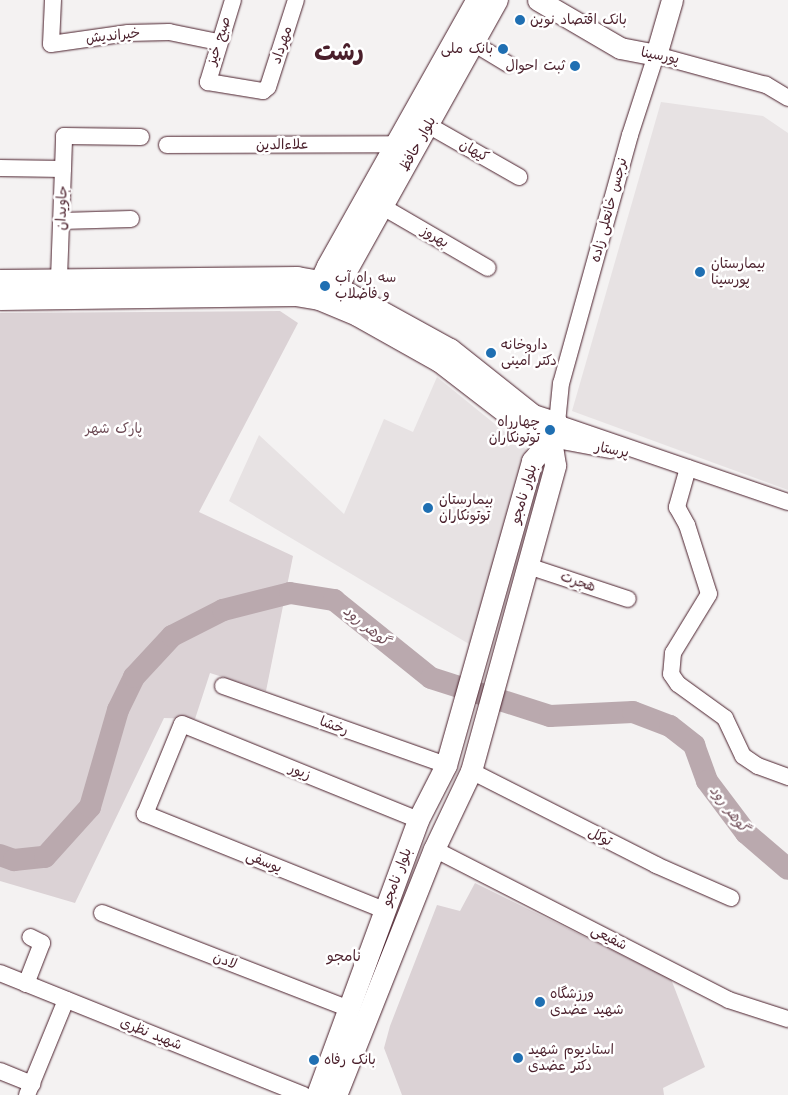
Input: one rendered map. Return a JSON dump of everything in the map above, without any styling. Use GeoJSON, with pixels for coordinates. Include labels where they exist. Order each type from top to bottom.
{"type":"FeatureCollection","features":[{"type":"Feature","properties":{"kind":"main road","name":"بلوار حافظ"},"geometry":{"type":"LineString","coordinates":[[325,289],[383,207],[498,0]]}},
{"type":"Feature","properties":{"kind":"main road","name":"پورسینا"},"geometry":{"type":"LineString","coordinates":[[538,0],[620,48],[656,56]]}},
{"type":"Feature","properties":{"kind":"main road","name":"نرجس خانعلی زاده"},"geometry":{"type":"LineString","coordinates":[[656,56],[672,0]]}},
{"type":"Feature","properties":{"kind":"main road","name":"بلوار حافظ"},"geometry":{"type":"LineString","coordinates":[[325,289],[397,144],[472,3]]}},
{"type":"Feature","properties":{"kind":"main road"},"geometry":{"type":"LineString","coordinates":[[0,280],[297,277],[450,349],[554,431]]}},
{"type":"Feature","properties":{"kind":"main road"},"geometry":{"type":"LineString","coordinates":[[0,299],[295,295],[325,289]]}},
{"type":"Feature","properties":{"kind":"main road","name":"بلوار نامجو"},"geometry":{"type":"LineString","coordinates":[[336,1095],[434,849],[471,771],[555,465],[554,431]]}},
{"type":"Feature","properties":{"kind":"main road","name":"بلوار نامجو"},"geometry":{"type":"LineString","coordinates":[[317,1095],[347,1008],[418,820],[446,765],[461,723],[532,461],[554,431]]}},
{"type":"Feature","properties":{"kind":"main road"},"geometry":{"type":"LineString","coordinates":[[473,677],[496,685]]}},
{"type":"Feature","properties":{"kind":"street","name":"خیراندیش"},"geometry":{"type":"LineString","coordinates":[[53,0],[51,44],[128,33],[161,32],[218,42]]}},
{"type":"Feature","properties":{"kind":"street","name":"صبح خیز"},"geometry":{"type":"LineString","coordinates":[[208,82],[218,42],[232,0]]}},
{"type":"Feature","properties":{"kind":"street","name":"مهرداد"},"geometry":{"type":"LineString","coordinates":[[208,82],[266,90],[296,0]]}},
{"type":"Feature","properties":{"kind":"street"},"geometry":{"type":"LineString","coordinates":[[473,44],[508,64]]}},
{"type":"Feature","properties":{"kind":"street","name":"پورسینا"},"geometry":{"type":"LineString","coordinates":[[656,56],[766,85],[788,98]]}},
{"type":"Feature","properties":{"kind":"street","name":"نرجس خانعلی زاده"},"geometry":{"type":"LineString","coordinates":[[554,431],[561,383],[630,135],[656,56]]}},
{"type":"Feature","properties":{"kind":"street","name":"کیهان"},"geometry":{"type":"LineString","coordinates":[[428,125],[519,176]]}},
{"type":"Feature","properties":{"kind":"street"},"geometry":{"type":"LineString","coordinates":[[63,169],[64,136],[141,137]]}},
{"type":"Feature","properties":{"kind":"street","name":"علاءالدین"},"geometry":{"type":"LineString","coordinates":[[167,145],[397,144]]}},
{"type":"Feature","properties":{"kind":"street","name":"جاویدان"},"geometry":{"type":"LineString","coordinates":[[0,168],[63,169],[59,280]]}},
{"type":"Feature","properties":{"kind":"street","name":"بهروز"},"geometry":{"type":"LineString","coordinates":[[383,207],[488,268]]}},
{"type":"Feature","properties":{"kind":"street"},"geometry":{"type":"LineString","coordinates":[[62,220],[131,219]]}},
{"type":"Feature","properties":{"kind":"street","name":"پرستار"},"geometry":{"type":"LineString","coordinates":[[554,431],[672,462],[788,502]]}},
{"type":"Feature","properties":{"kind":"street"},"geometry":{"type":"LineString","coordinates":[[688,468],[677,507],[687,525],[709,594],[673,653],[671,674],[678,684],[725,718],[743,756],[758,766],[788,776]]}},
{"type":"Feature","properties":{"kind":"street","name":"هجرت"},"geometry":{"type":"LineString","coordinates":[[528,566],[628,599]]}},
{"type":"Feature","properties":{"kind":"street","name":"رخشا"},"geometry":{"type":"LineString","coordinates":[[223,686],[446,765]]}},
{"type":"Feature","properties":{"kind":"street","name":"زیور"},"geometry":{"type":"LineString","coordinates":[[145,814],[182,724],[418,820]]}},
{"type":"Feature","properties":{"kind":"street","name":"توکل"},"geometry":{"type":"LineString","coordinates":[[471,771],[633,853],[731,898]]}},
{"type":"Feature","properties":{"kind":"street","name":"یوسفی"},"geometry":{"type":"LineString","coordinates":[[145,814],[384,910]]}},
{"type":"Feature","properties":{"kind":"street","name":"شفیعی"},"geometry":{"type":"LineString","coordinates":[[434,849],[729,1000],[788,1019]]}},
{"type":"Feature","properties":{"kind":"street","name":"لادن"},"geometry":{"type":"LineString","coordinates":[[102,913],[347,1008]]}},
{"type":"Feature","properties":{"kind":"street"},"geometry":{"type":"LineString","coordinates":[[26,984],[42,942],[30,938]]}},
{"type":"Feature","properties":{"kind":"street","name":"شهید نظری"},"geometry":{"type":"LineString","coordinates":[[0,973],[303,1095]]}},
{"type":"Feature","properties":{"kind":"street"},"geometry":{"type":"LineString","coordinates":[[0,1071],[29,1090],[66,1000]]}},
{"type":"Feature","properties":{"kind":"shaded area","name":"بیمارستان پورسینا"},"geometry":{"type":"Polygon","coordinates":[[[661,102],[763,116],[788,133],[788,490],[572,411],[661,102]]]}},
{"type":"Feature","properties":{"kind":"shaded area","name":"بیمارستان توتونکاران"},"geometry":{"type":"Polygon","coordinates":[[[437,377],[527,450],[469,644],[229,501],[259,435],[344,514],[384,419],[413,432],[437,377]]]}},
{"type":"Feature","properties":{"kind":"green space","name":"پارک شهر"},"geometry":{"type":"Polygon","coordinates":[[[280,311],[298,323],[199,512],[293,556],[266,691],[210,673],[195,719],[164,718],[75,903],[0,881],[0,313],[280,311]]]}},
{"type":"Feature","properties":{"kind":"green space","name":"ورزشگاه شهید عضدی"},"geometry":{"type":"Polygon","coordinates":[[[475,883],[671,979],[705,1067],[663,1088],[664,1095],[402,1095],[384,1048],[390,1026],[437,905],[460,911],[475,883]]]}},
{"type":"Feature","properties":{"kind":"waterway","name":"گوهر رود"},"geometry":{"type":"LineString","coordinates":[[0,855],[14,860],[45,857],[90,807],[118,710],[134,677],[172,636],[223,610],[290,593],[334,600],[431,678],[550,716],[633,712],[670,726],[694,745],[707,781],[746,833],[788,869]]}},
{"type":"Feature","properties":{"kind":"place","name":"بانک اقتصاد نوین"},"geometry":{"type":"Point","coordinates":[520,20]}},
{"type":"Feature","properties":{"kind":"place","name":"بانک ملی"},"geometry":{"type":"Point","coordinates":[503,49]}},
{"type":"Feature","properties":{"kind":"place","name":"ثبت احوال"},"geometry":{"type":"Point","coordinates":[575,66]}},
{"type":"Feature","properties":{"kind":"place","name":"بیمارستان پورسینا"},"geometry":{"type":"Point","coordinates":[700,272]}},
{"type":"Feature","properties":{"kind":"place","name":"سه راه آب و فاضلاب"},"geometry":{"type":"Point","coordinates":[325,286]}},
{"type":"Feature","properties":{"kind":"place","name":"داروخانه دکتر امینی"},"geometry":{"type":"Point","coordinates":[491,353]}},
{"type":"Feature","properties":{"kind":"place","name":"چهارراه توتونکاران"},"geometry":{"type":"Point","coordinates":[550,430]}},
{"type":"Feature","properties":{"kind":"place","name":"بیمارستان توتونکاران"},"geometry":{"type":"Point","coordinates":[428,508]}},
{"type":"Feature","properties":{"kind":"place","name":"ورزشگاه شهید عضدی"},"geometry":{"type":"Point","coordinates":[540,1002]}},
{"type":"Feature","properties":{"kind":"place","name":"استادیوم شهید دکتر عضدی"},"geometry":{"type":"Point","coordinates":[518,1058]}},
{"type":"Feature","properties":{"kind":"place","name":"بانک رفاه"},"geometry":{"type":"Point","coordinates":[314,1060]}},
{"type":"Feature","properties":{"kind":"district","name":"رشت"},"geometry":{"type":"Point","coordinates":[339,54]}},
{"type":"Feature","properties":{"kind":"district","name":"نامجو"},"geometry":{"type":"Point","coordinates":[344,957]}}]}
